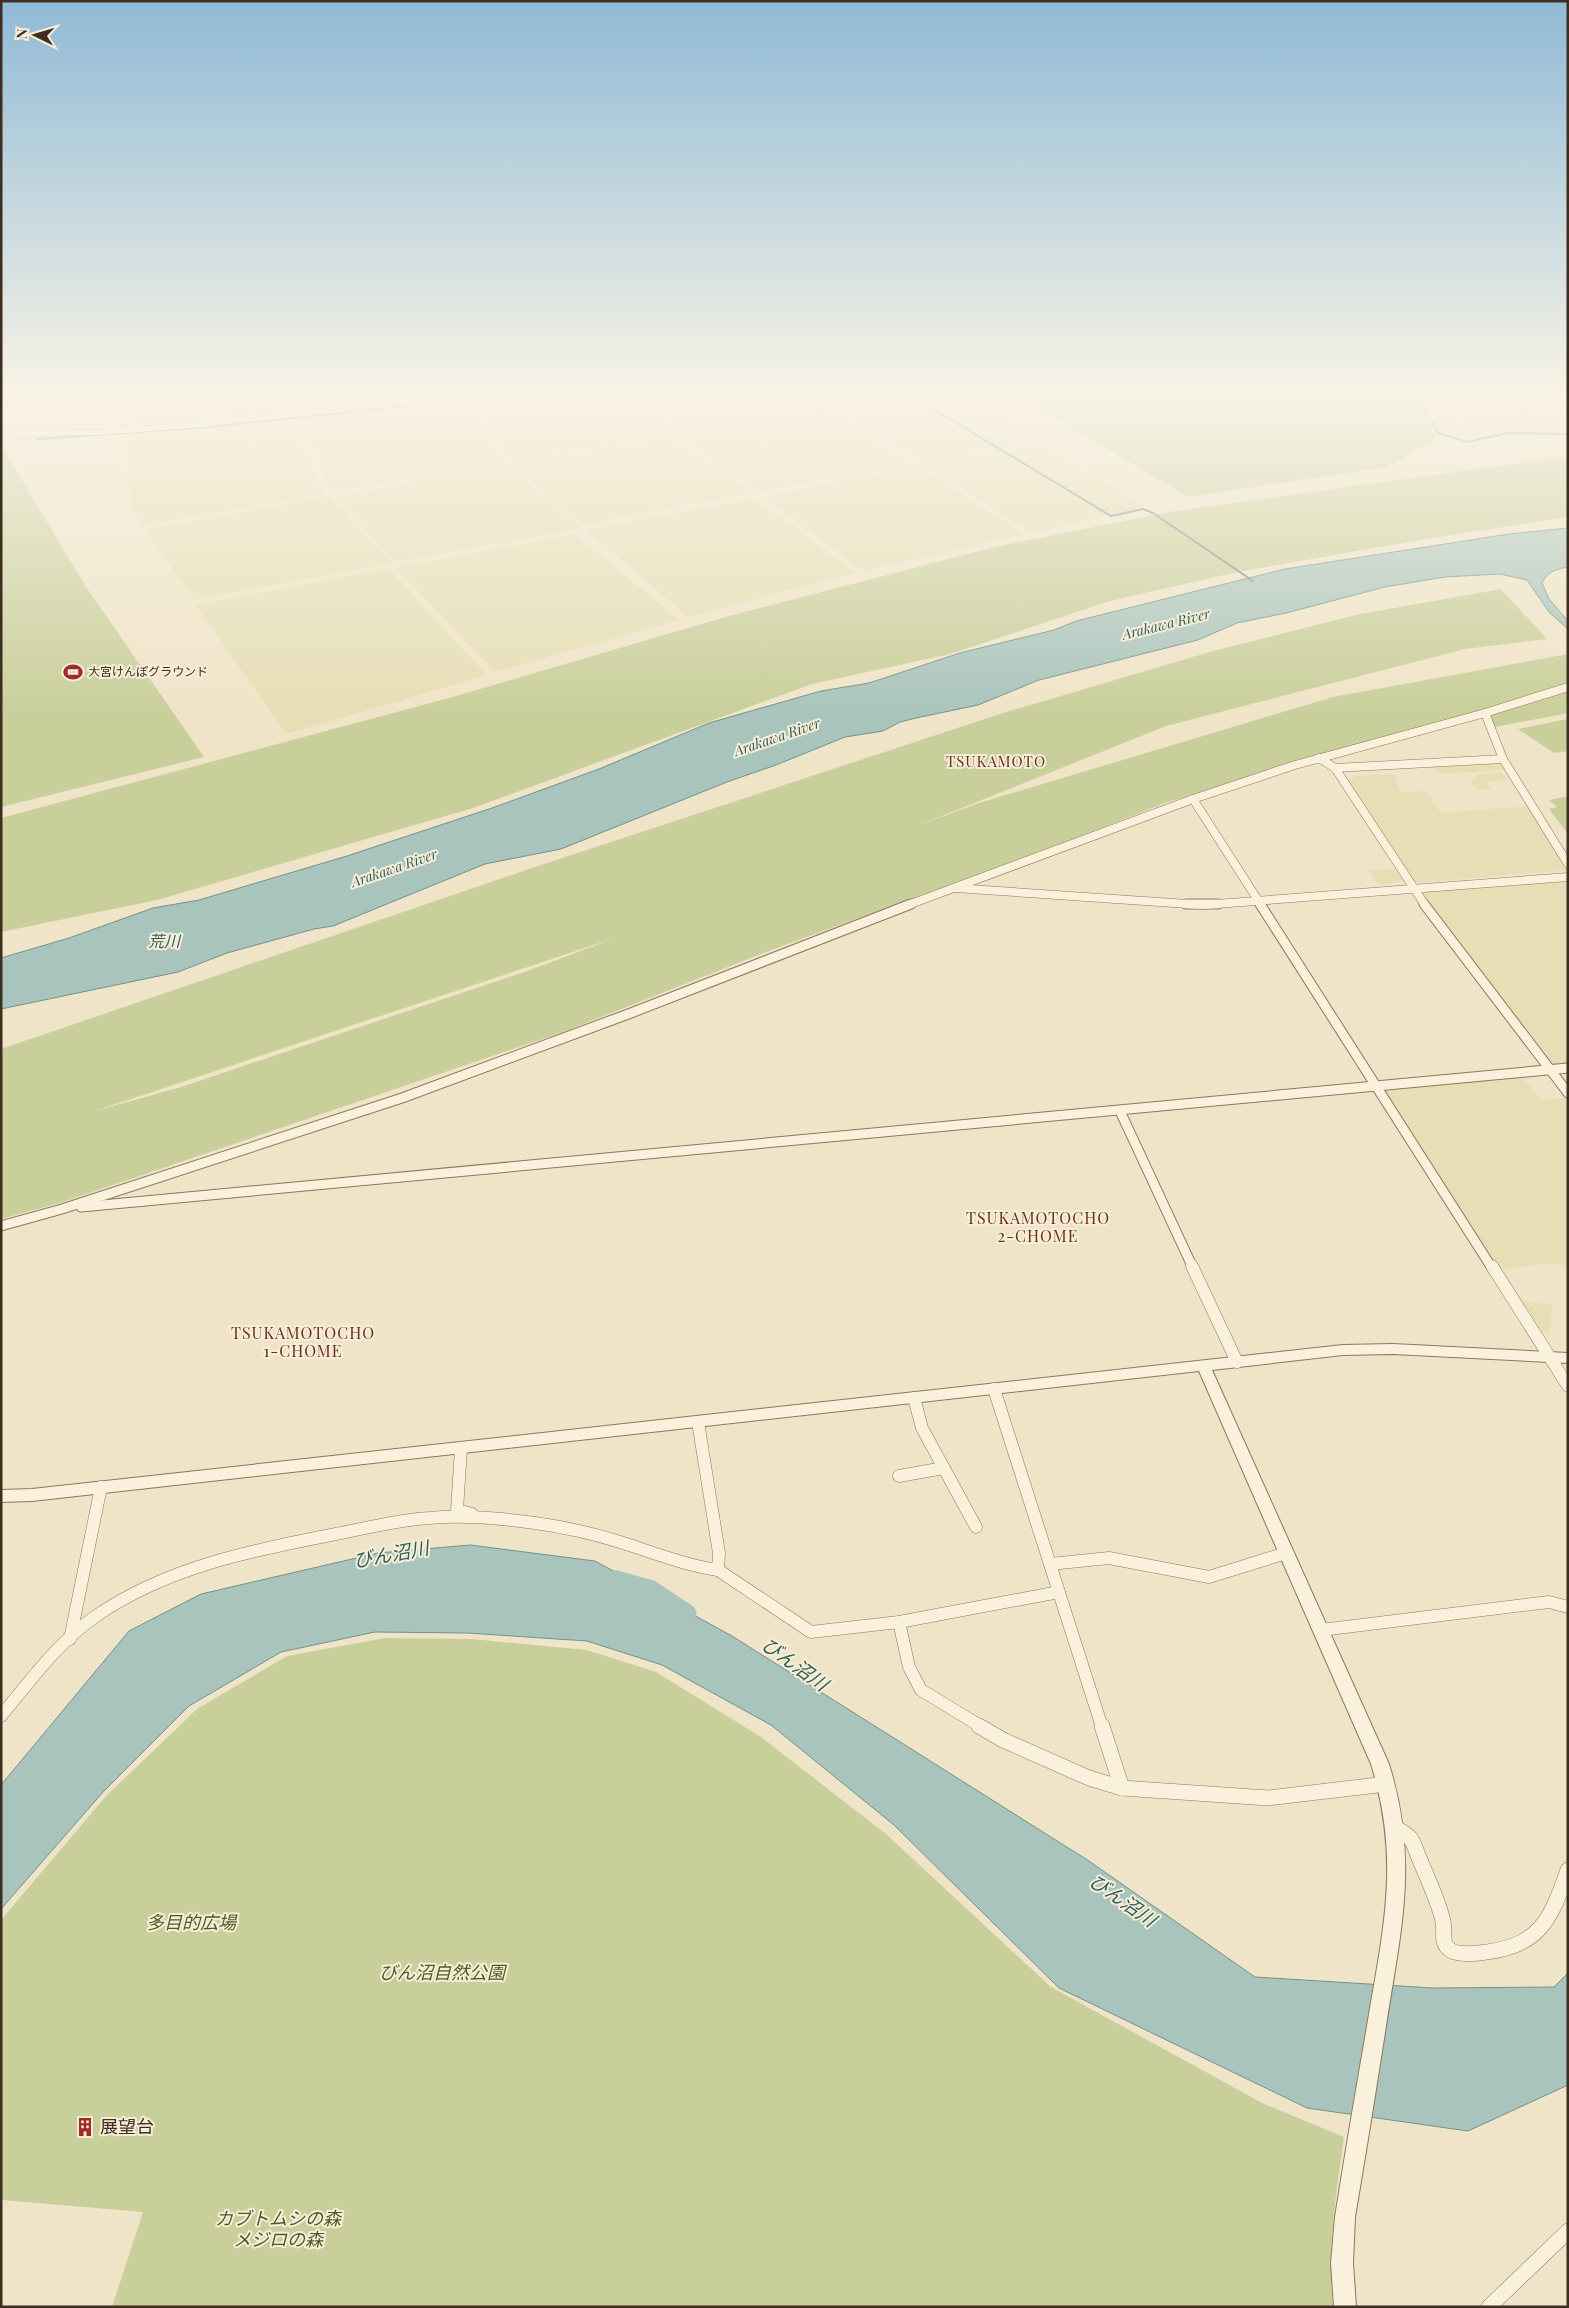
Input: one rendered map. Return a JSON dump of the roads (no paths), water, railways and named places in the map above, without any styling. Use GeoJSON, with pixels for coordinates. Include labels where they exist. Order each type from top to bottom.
{"type":"FeatureCollection","features":[{"type":"Feature","properties":{"kind":"street"},"geometry":{"type":"LineString","coordinates":[[1,1226],[62,1209],[402,1098],[631,1013],[952,888],[1193,799],[1319,758],[1485,713],[1568,687]]}},
{"type":"Feature","properties":{"kind":"street"},"geometry":{"type":"LineString","coordinates":[[1485,713],[1503,759],[1568,864]]}},
{"type":"Feature","properties":{"kind":"street"},"geometry":{"type":"LineString","coordinates":[[1319,758],[1335,768],[1413,890],[1568,1093]]}},
{"type":"Feature","properties":{"kind":"street"},"geometry":{"type":"LineString","coordinates":[[1335,768],[1503,759]]}},
{"type":"Feature","properties":{"kind":"street"},"geometry":{"type":"LineString","coordinates":[[1193,799],[1568,1386]]}},
{"type":"Feature","properties":{"kind":"street"},"geometry":{"type":"LineString","coordinates":[[952,888],[1203,905],[1568,877]]}},
{"type":"Feature","properties":{"kind":"street"},"geometry":{"type":"LineString","coordinates":[[62,1209],[1568,1068]]}},
{"type":"Feature","properties":{"kind":"street"},"geometry":{"type":"LineString","coordinates":[[1120,1111],[1237,1362]]}},
{"type":"Feature","properties":{"kind":"street"},"geometry":{"type":"LineString","coordinates":[[1,1496],[32,1496],[1203,1365],[1376,1349],[1568,1358]]}},
{"type":"Feature","properties":{"kind":"street"},"geometry":{"type":"LineString","coordinates":[[1203,1365],[1321,1630],[1386,1784],[1396,1828],[1399,1867],[1398,1887],[1343,2239],[1344,2307]]}},
{"type":"Feature","properties":{"kind":"street"},"geometry":{"type":"LineString","coordinates":[[994,1389],[1122,1788]]}},
{"type":"Feature","properties":{"kind":"street"},"geometry":{"type":"LineString","coordinates":[[914,1398],[922,1428],[976,1527]]}},
{"type":"Feature","properties":{"kind":"street"},"geometry":{"type":"LineString","coordinates":[[698,1422],[719,1553],[718,1570]]}},
{"type":"Feature","properties":{"kind":"street"},"geometry":{"type":"LineString","coordinates":[[461,1449],[458,1510],[482,1517],[530,1523],[616,1541],[700,1568],[718,1570],[811,1632],[899,1622],[1059,1592]]}},
{"type":"Feature","properties":{"kind":"street"},"geometry":{"type":"LineString","coordinates":[[899,1476],[944,1468]]}},
{"type":"Feature","properties":{"kind":"street"},"geometry":{"type":"LineString","coordinates":[[70,1639],[101,1487]]}},
{"type":"Feature","properties":{"kind":"street"},"geometry":{"type":"LineString","coordinates":[[1,1716],[70,1639],[95,1616],[162,1580],[219,1559],[312,1538],[400,1521],[482,1517]]}},
{"type":"Feature","properties":{"kind":"street"},"geometry":{"type":"LineString","coordinates":[[1050,1564],[1109,1558],[1209,1577],[1286,1553]]}},
{"type":"Feature","properties":{"kind":"street"},"geometry":{"type":"LineString","coordinates":[[1321,1630],[1549,1602],[1568,1606]]}},
{"type":"Feature","properties":{"kind":"street"},"geometry":{"type":"LineString","coordinates":[[899,1622],[911,1672],[915,1684],[921,1690],[1003,1740],[1095,1780],[1122,1788],[1268,1798],[1386,1784]]}},
{"type":"Feature","properties":{"kind":"street"},"geometry":{"type":"LineString","coordinates":[[1396,1828],[1411,1839],[1440,1906],[1444,1925],[1444,1940],[1448,1948],[1455,1952],[1472,1954],[1492,1952],[1510,1948],[1526,1940],[1548,1920],[1556,1905],[1568,1870]]}},
{"type":"Feature","properties":{"kind":"street"},"geometry":{"type":"LineString","coordinates":[[1489,2307],[1568,2231]]}},
{"type":"Feature","properties":{"kind":"water","name":"荒川"},"geometry":{"type":"Polygon","coordinates":[[[1568,528],[1568,567],[1552,572],[1546,576],[1542,583],[1549,599],[1568,621],[1568,629],[1549,612],[1527,580],[1500,574],[1445,577],[1385,587],[1286,613],[1237,623],[1198,640],[1039,680],[978,705],[900,722],[883,731],[845,737],[561,849],[485,864],[333,926],[314,929],[227,953],[178,972],[1,1009],[1,958],[69,938],[153,908],[199,900],[347,856],[492,808],[599,769],[709,723],[821,691],[869,683],[960,653],[1054,630],[1076,621],[1285,569],[1509,534],[1568,528]]]}},
{"type":"Feature","properties":{"kind":"water"},"geometry":{"type":"Polygon","coordinates":[[[470,1545],[595,1561],[732,1636],[1089,1861],[1255,1977],[1433,1988],[1554,1987],[1568,1973],[1568,2085],[1468,2131],[1307,2108],[1059,1988],[894,1825],[771,1725],[662,1665],[587,1641],[467,1633],[375,1632],[281,1652],[189,1706],[103,1792],[1,1909],[1,1785],[129,1631],[201,1594],[378,1553],[470,1545]]]}},
{"type":"Feature","properties":{"kind":"waterway"},"geometry":{"type":"LineString","coordinates":[[1084,500],[1111,516],[1143,509],[1153,513],[1253,581]]}},
{"type":"Feature","properties":{"kind":"waterway","name":"びん沼川"},"geometry":{"type":"LineString","coordinates":[[616,1579],[647,1587],[686,1613]]}},
{"type":"Feature","properties":{"kind":"place","name":"大宮けんぽグラウンド"},"geometry":{"type":"Point","coordinates":[73,672]}},
{"type":"Feature","properties":{"kind":"place","name":"展望台"},"geometry":{"type":"Point","coordinates":[85,2127]}},
{"type":"Feature","properties":{"kind":"district","name":"TSUKAMOTO"},"geometry":{"type":"Point","coordinates":[996,762]}},
{"type":"Feature","properties":{"kind":"district","name":"TSUKAMOTOCHO 2-CHOME"},"geometry":{"type":"Point","coordinates":[1038,1227]}},
{"type":"Feature","properties":{"kind":"district","name":"TSUKAMOTOCHO 1-CHOME"},"geometry":{"type":"Point","coordinates":[303,1342]}},
{"type":"Feature","properties":{"kind":"water label","name":"Arakawa River"},"geometry":{"type":"Point","coordinates":[1166,624]}},
{"type":"Feature","properties":{"kind":"water label","name":"Arakawa River"},"geometry":{"type":"Point","coordinates":[777,737]}},
{"type":"Feature","properties":{"kind":"water label","name":"Arakawa River"},"geometry":{"type":"Point","coordinates":[394,868]}},
{"type":"Feature","properties":{"kind":"park label","name":"多目的広場"},"geometry":{"type":"Point","coordinates":[191,1923]}},
{"type":"Feature","properties":{"kind":"park label","name":"びん沼自然公園"},"geometry":{"type":"Point","coordinates":[442,1973]}},
{"type":"Feature","properties":{"kind":"park label","name":"カブトムシの森 メジロの森"},"geometry":{"type":"Point","coordinates":[278,2229]}}]}
